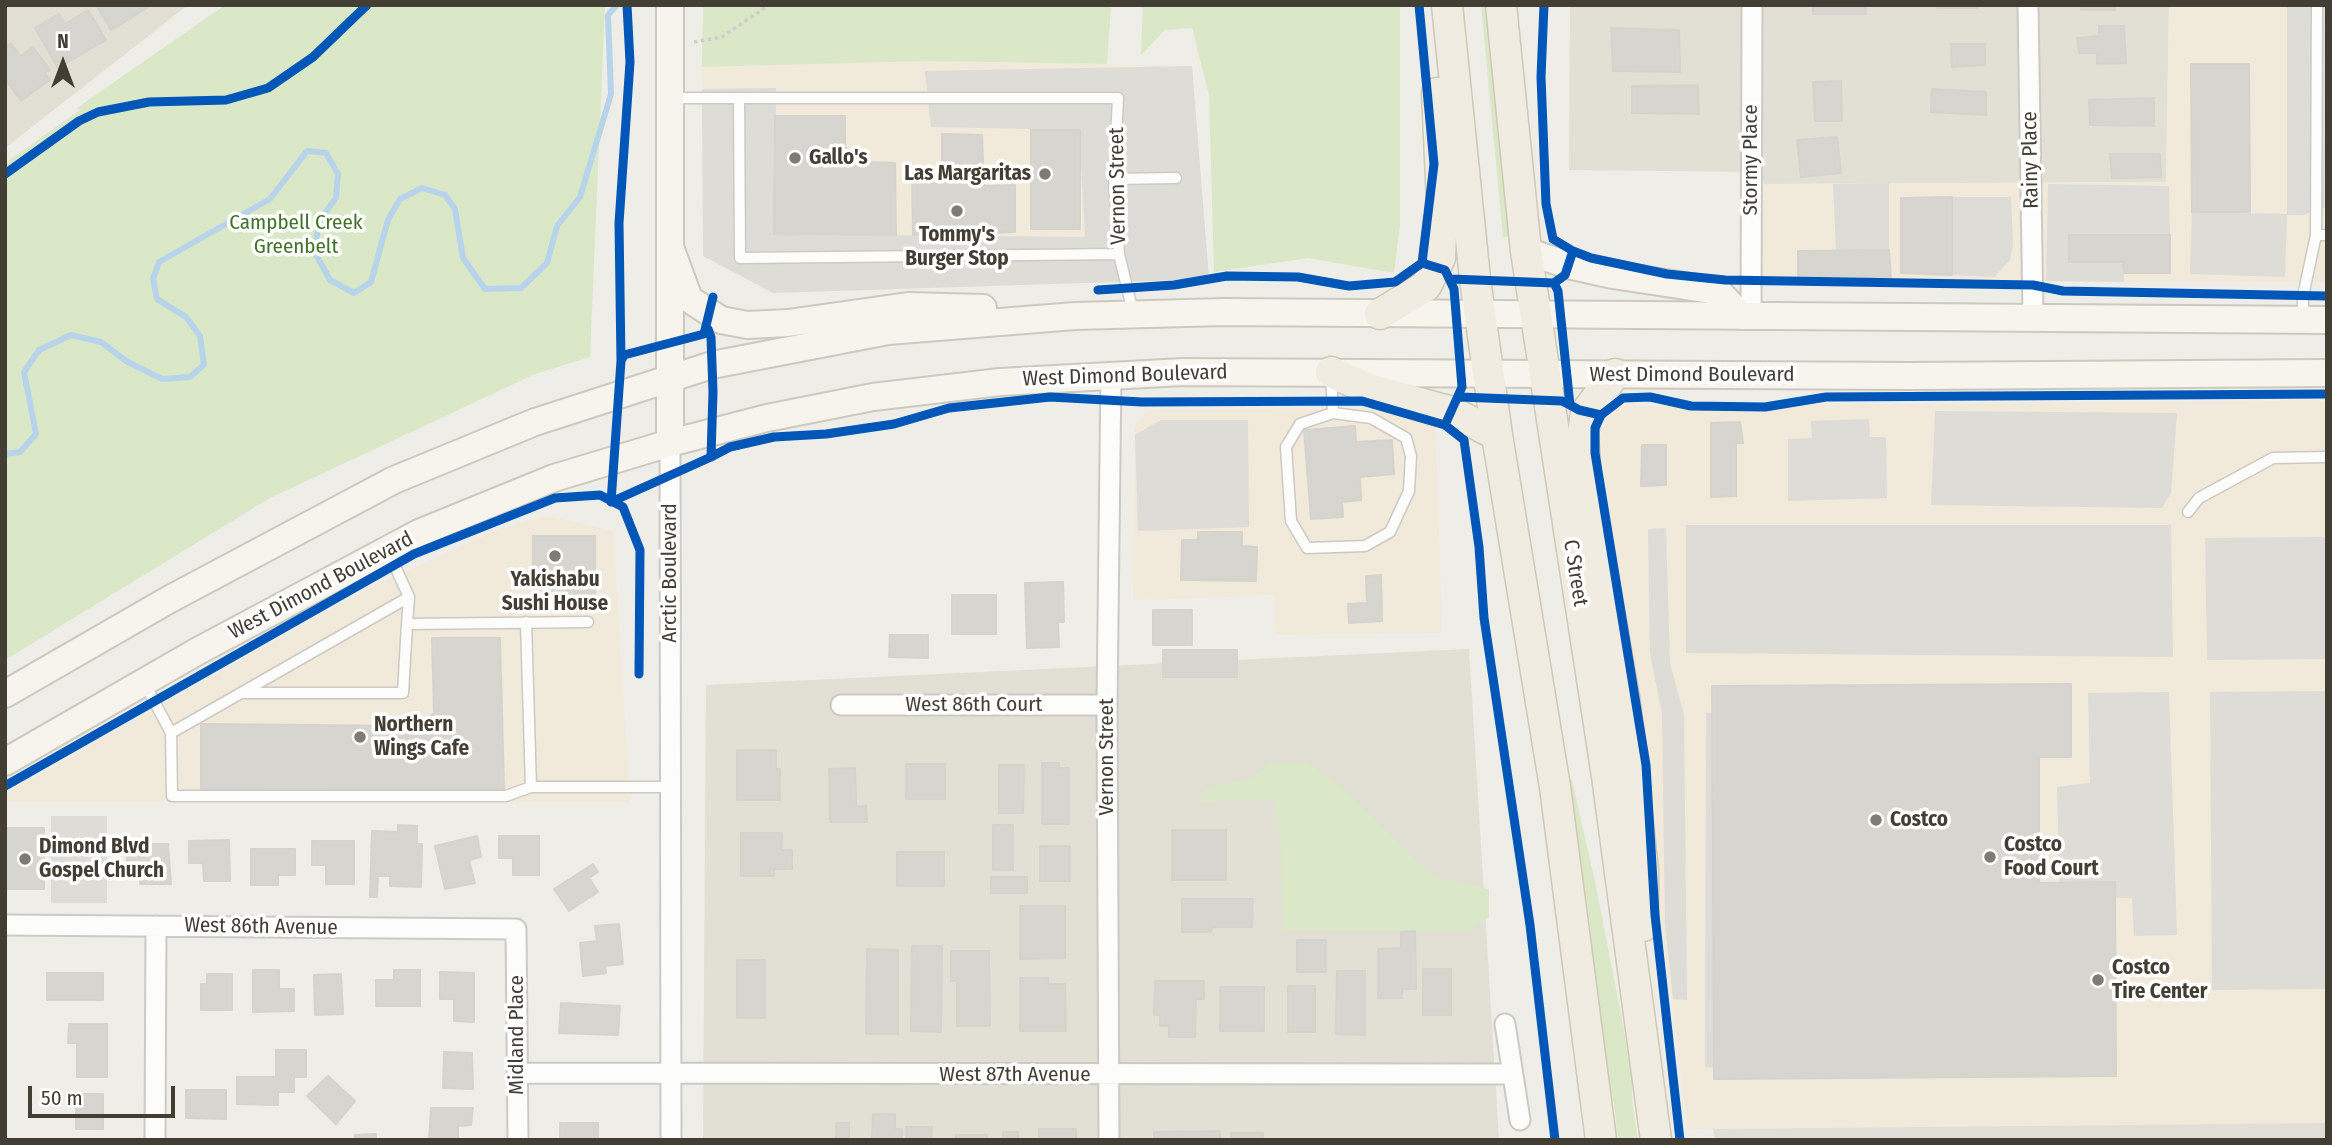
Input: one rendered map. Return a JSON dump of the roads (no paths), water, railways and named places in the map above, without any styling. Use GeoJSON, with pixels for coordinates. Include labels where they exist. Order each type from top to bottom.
{"type":"FeatureCollection","features":[{"type":"Feature","properties":{"kind":"main road","name":"Arctic Boulevard"},"geometry":{"type":"LineString","coordinates":[[670,5],[682,40],[670,98],[670,443]]}},
{"type":"Feature","properties":{"kind":"main road"},"geometry":{"type":"LineString","coordinates":[[1380,314],[1426,286],[1440,258],[1443,201],[1429,5]]}},
{"type":"Feature","properties":{"kind":"main road"},"geometry":{"type":"LineString","coordinates":[[1447,5],[1480,314],[1497,435],[1555,787],[1601,1140]]}},
{"type":"Feature","properties":{"kind":"main road","name":"C Street"},"geometry":{"type":"LineString","coordinates":[[1501,5],[1526,251],[1607,776],[1656,1140]]}},
{"type":"Feature","properties":{"kind":"main road"},"geometry":{"type":"LineString","coordinates":[[670,247],[689,299],[721,320],[747,325],[788,323],[908,306],[982,308],[1075,316]]}},
{"type":"Feature","properties":{"kind":"main road"},"geometry":{"type":"LineString","coordinates":[[1526,251],[1557,262],[1613,275],[1718,291],[1746,316]]}},
{"type":"Feature","properties":{"kind":"main road"},"geometry":{"type":"LineString","coordinates":[[5,694],[170,599],[394,480],[535,422],[712,365],[888,331],[1134,314],[2033,316],[2315,320]]}},
{"type":"Feature","properties":{"kind":"main road"},"geometry":{"type":"LineString","coordinates":[[1331,372],[1368,389],[1452,411],[1497,435]]}},
{"type":"Feature","properties":{"kind":"main road","name":"West Dimond Boulevard"},"geometry":{"type":"LineString","coordinates":[[5,762],[144,682],[419,533],[554,478],[670,443],[767,418],[873,397],[1000,382],[1111,374],[2327,373]]}},
{"type":"Feature","properties":{"kind":"main road"},"geometry":{"type":"LineString","coordinates":[[1615,374],[1586,412],[1583,435],[1586,478],[1625,703],[1643,871],[1642,1031]]}},
{"type":"Feature","properties":{"kind":"street","name":"Stormy Place"},"geometry":{"type":"LineString","coordinates":[[1746,316],[1752,5]]}},
{"type":"Feature","properties":{"kind":"street","name":"Rainy Place"},"geometry":{"type":"LineString","coordinates":[[2028,5],[2033,316]]}},
{"type":"Feature","properties":{"kind":"street","name":"Vernon Street"},"geometry":{"type":"LineString","coordinates":[[1109,1140],[1107,705],[1111,374]]}},
{"type":"Feature","properties":{"kind":"street","name":"Arctic Boulevard"},"geometry":{"type":"LineString","coordinates":[[670,443],[671,1140]]}},
{"type":"Feature","properties":{"kind":"street","name":"West 86th Court"},"geometry":{"type":"LineString","coordinates":[[841,705],[1107,705]]}},
{"type":"Feature","properties":{"kind":"street","name":"West 86th Avenue"},"geometry":{"type":"LineString","coordinates":[[5,925],[516,929]]}},
{"type":"Feature","properties":{"kind":"street"},"geometry":{"type":"LineString","coordinates":[[155,1140],[156,926]]}},
{"type":"Feature","properties":{"kind":"street","name":"Midland Place"},"geometry":{"type":"LineString","coordinates":[[516,929],[518,1140]]}},
{"type":"Feature","properties":{"kind":"street"},"geometry":{"type":"LineString","coordinates":[[1505,1024],[1520,1120]]}},
{"type":"Feature","properties":{"kind":"street","name":"West 87th Avenue"},"geometry":{"type":"LineString","coordinates":[[517,1073],[1512,1073]]}},
{"type":"Feature","properties":{"kind":"lane"},"geometry":{"type":"LineString","coordinates":[[2315,320],[2303,296],[2321,235],[2317,5]]}},
{"type":"Feature","properties":{"kind":"lane"},"geometry":{"type":"LineString","coordinates":[[670,98],[739,99],[740,258],[1119,254]]}},
{"type":"Feature","properties":{"kind":"lane","name":"Vernon Street"},"geometry":{"type":"LineString","coordinates":[[739,99],[1118,99],[1114,179],[1119,254],[1134,314]]}},
{"type":"Feature","properties":{"kind":"lane"},"geometry":{"type":"LineString","coordinates":[[1114,179],[1176,178]]}},
{"type":"Feature","properties":{"kind":"lane"},"geometry":{"type":"LineString","coordinates":[[1331,372],[1333,413]]}},
{"type":"Feature","properties":{"kind":"lane"},"geometry":{"type":"LineString","coordinates":[[1333,413],[1371,418],[1406,438],[1411,456],[1409,492],[1390,532],[1365,546],[1307,548],[1291,521],[1286,447],[1300,424],[1333,413]]}},
{"type":"Feature","properties":{"kind":"lane"},"geometry":{"type":"LineString","coordinates":[[2188,512],[2199,498],[2273,458],[2327,457]]}},
{"type":"Feature","properties":{"kind":"lane"},"geometry":{"type":"LineString","coordinates":[[241,693],[403,693],[409,597],[388,550]]}},
{"type":"Feature","properties":{"kind":"lane"},"geometry":{"type":"LineString","coordinates":[[171,733],[409,597]]}},
{"type":"Feature","properties":{"kind":"lane"},"geometry":{"type":"LineString","coordinates":[[526,622],[531,788]]}},
{"type":"Feature","properties":{"kind":"lane"},"geometry":{"type":"LineString","coordinates":[[407,624],[588,622]]}},
{"type":"Feature","properties":{"kind":"lane"},"geometry":{"type":"LineString","coordinates":[[144,682],[171,733],[172,796],[506,796],[531,788],[671,787]]}},
{"type":"Feature","properties":{"kind":"waterway"},"geometry":{"type":"LineString","coordinates":[[5,454],[20,452],[36,434],[24,372],[39,350],[71,335],[101,342],[126,361],[162,379],[190,377],[204,365],[200,336],[186,317],[157,299],[153,279],[159,262],[270,199],[307,151],[326,153],[338,174],[336,198],[320,220],[314,251],[330,280],[354,293],[371,282],[388,220],[400,199],[422,188],[445,195],[455,209],[463,258],[485,289],[521,288],[547,263],[557,226],[580,197],[611,94],[608,15],[617,5]]}},
{"type":"Feature","properties":{"kind":"place","name":"Gallo's"},"geometry":{"type":"Point","coordinates":[795,158]}},
{"type":"Feature","properties":{"kind":"place","name":"Las Margaritas"},"geometry":{"type":"Point","coordinates":[1045,174]}},
{"type":"Feature","properties":{"kind":"place","name":"Tommy's Burger Stop"},"geometry":{"type":"Point","coordinates":[957,211]}},
{"type":"Feature","properties":{"kind":"place","name":"Yakishabu Sushi House"},"geometry":{"type":"Point","coordinates":[555,556]}},
{"type":"Feature","properties":{"kind":"place","name":"Northern Wings Cafe"},"geometry":{"type":"Point","coordinates":[360,737]}},
{"type":"Feature","properties":{"kind":"place","name":"Costco"},"geometry":{"type":"Point","coordinates":[1876,820]}},
{"type":"Feature","properties":{"kind":"place","name":"Costco Food Court"},"geometry":{"type":"Point","coordinates":[1990,857]}},
{"type":"Feature","properties":{"kind":"place","name":"Dimond Blvd Gospel Church"},"geometry":{"type":"Point","coordinates":[25,859]}},
{"type":"Feature","properties":{"kind":"place","name":"Costco Tire Center"},"geometry":{"type":"Point","coordinates":[2098,980]}},
{"type":"Feature","properties":{"kind":"park label","name":"Campbell Creek Greenbelt"},"geometry":{"type":"Point","coordinates":[296,235]}}]}
